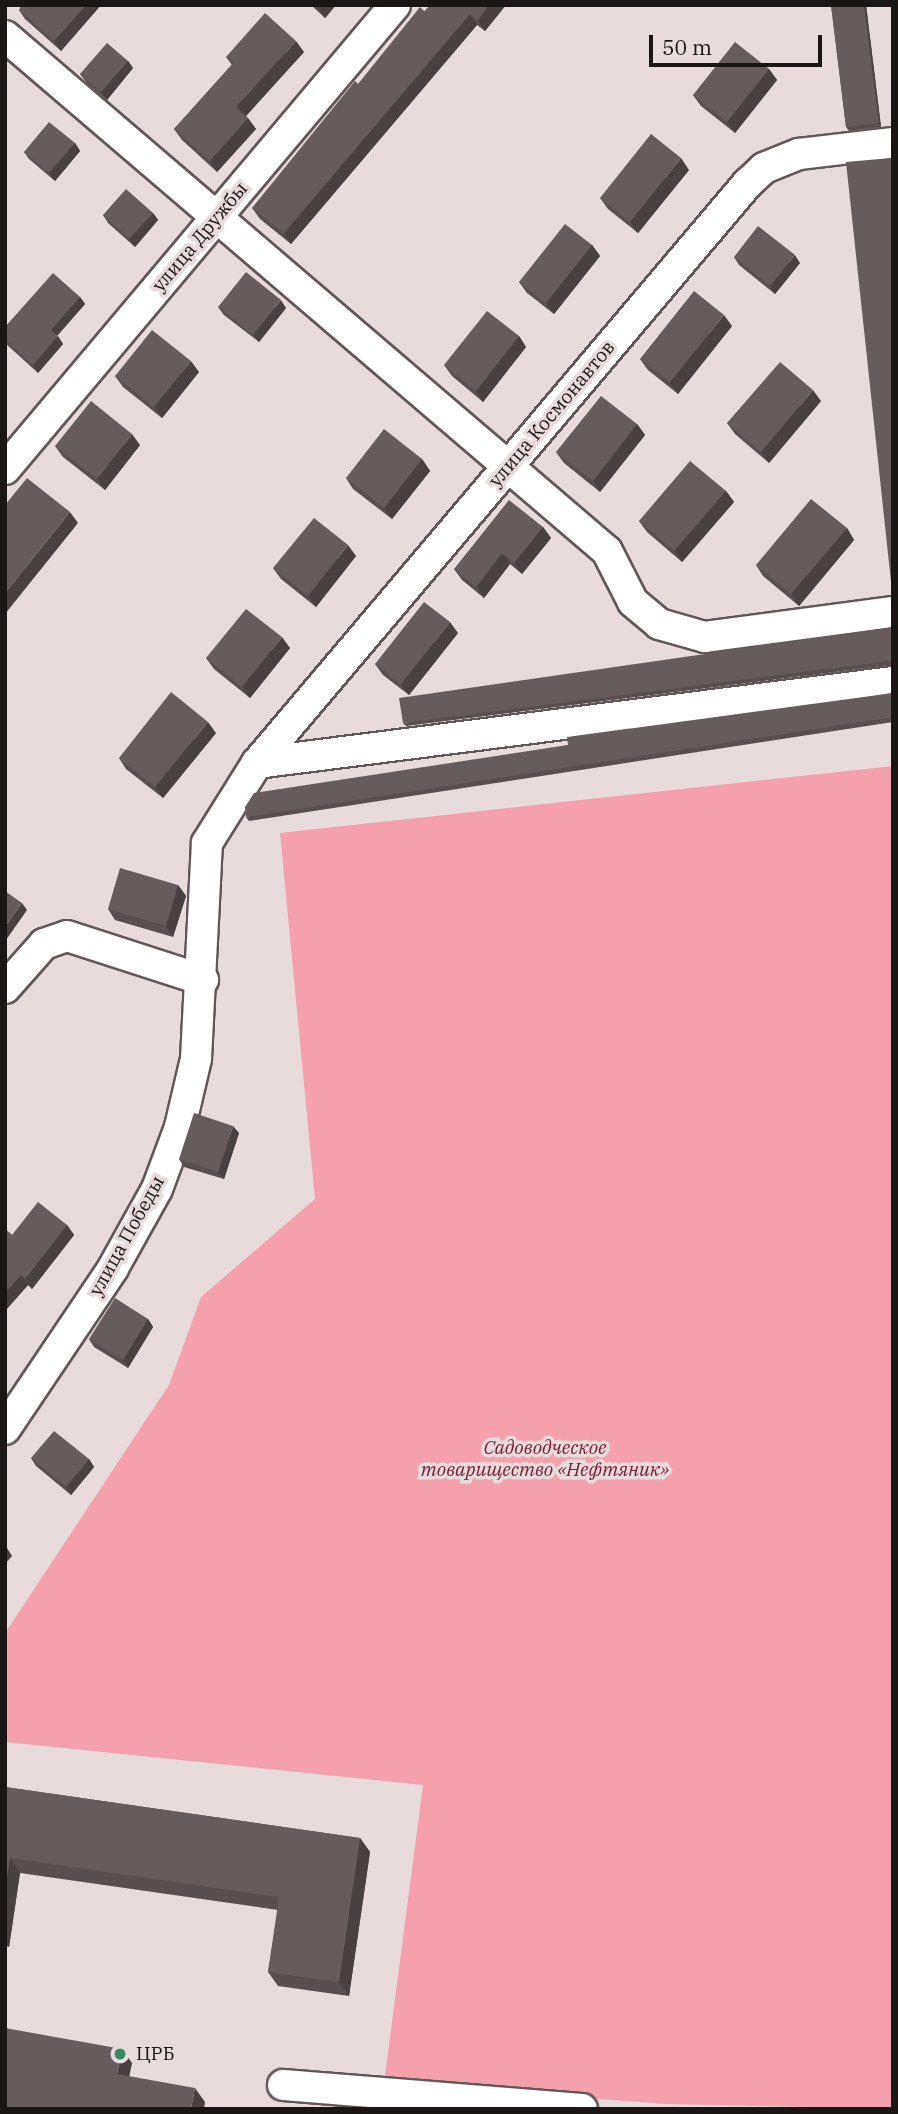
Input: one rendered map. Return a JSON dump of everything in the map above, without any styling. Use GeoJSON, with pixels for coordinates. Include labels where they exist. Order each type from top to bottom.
{"type":"FeatureCollection","features":[{"type":"Feature","properties":{"kind":"street","name":"улица Дружбы"},"geometry":{"type":"LineString","coordinates":[[5,469],[395,5]]}},
{"type":"Feature","properties":{"kind":"street"},"geometry":{"type":"LineString","coordinates":[[5,36],[607,551],[620,579],[645,614],[681,633],[705,637],[893,612]]}},
{"type":"Feature","properties":{"kind":"street","name":"улица Космонавтов"},"geometry":{"type":"LineString","coordinates":[[203,980],[207,843],[257,763],[764,168],[811,152],[893,143]]}},
{"type":"Feature","properties":{"kind":"street"},"geometry":{"type":"LineString","coordinates":[[257,763],[893,682]]}},
{"type":"Feature","properties":{"kind":"street"},"geometry":{"type":"LineString","coordinates":[[5,988],[44,944],[66,936],[203,980]]}},
{"type":"Feature","properties":{"kind":"street","name":"улица Победы"},"geometry":{"type":"LineString","coordinates":[[5,1429],[113,1268],[156,1189],[180,1127],[196,1059],[203,980]]}},
{"type":"Feature","properties":{"kind":"street"},"geometry":{"type":"LineString","coordinates":[[283,2085],[582,2109]]}},
{"type":"Feature","properties":{"kind":"green space","name":"Садоводческое товарищество «Нефтяник»"},"geometry":{"type":"Polygon","coordinates":[[[893,766],[893,2109],[666,2104],[384,2083],[423,1785],[5,1742],[5,1633],[169,1385],[201,1297],[315,1199],[280,833],[893,766]]]}},
{"type":"Feature","properties":{"kind":"building"},"geometry":{"type":"Polygon","coordinates":[[[22,5],[86,5],[54,41],[19,10],[22,5]]]}},
{"type":"Feature","properties":{"kind":"building"},"geometry":{"type":"Polygon","coordinates":[[[430,5],[489,5],[478,20],[470,14],[284,233],[252,208],[355,81],[358,84],[420,7],[425,12],[430,5]]]}},
{"type":"Feature","properties":{"kind":"building"},"geometry":{"type":"Polygon","coordinates":[[[831,5],[864,5],[879,123],[846,127],[831,5]]]}},
{"type":"Feature","properties":{"kind":"building"},"geometry":{"type":"Polygon","coordinates":[[[265,13],[296,41],[236,107],[248,118],[210,161],[174,129],[233,63],[226,57],[265,13]]]}},
{"type":"Feature","properties":{"kind":"building"},"geometry":{"type":"Polygon","coordinates":[[[735,42],[769,69],[727,122],[693,95],[735,42]]]}},
{"type":"Feature","properties":{"kind":"building"},"geometry":{"type":"Polygon","coordinates":[[[107,43],[128,61],[101,92],[80,74],[107,43]]]}},
{"type":"Feature","properties":{"kind":"building"},"geometry":{"type":"Polygon","coordinates":[[[49,122],[75,143],[49,173],[24,152],[49,122]]]}},
{"type":"Feature","properties":{"kind":"building"},"geometry":{"type":"Polygon","coordinates":[[[651,134],[681,158],[630,222],[600,198],[651,134]]]}},
{"type":"Feature","properties":{"kind":"building"},"geometry":{"type":"Polygon","coordinates":[[[891,158],[893,172],[893,592],[846,162],[891,158]]]}},
{"type":"Feature","properties":{"kind":"building"},"geometry":{"type":"Polygon","coordinates":[[[126,189],[153,213],[129,239],[103,215],[126,189]]]}},
{"type":"Feature","properties":{"kind":"building"},"geometry":{"type":"Polygon","coordinates":[[[565,224],[592,245],[546,303],[519,282],[565,224]]]}},
{"type":"Feature","properties":{"kind":"building"},"geometry":{"type":"Polygon","coordinates":[[[758,226],[795,255],[770,286],[734,257],[758,226]]]}},
{"type":"Feature","properties":{"kind":"building"},"geometry":{"type":"Polygon","coordinates":[[[246,272],[281,300],[253,335],[218,307],[246,272]]]}},
{"type":"Feature","properties":{"kind":"building"},"geometry":{"type":"Polygon","coordinates":[[[53,273],[80,297],[51,330],[58,336],[33,365],[5,340],[5,327],[53,273]]]}},
{"type":"Feature","properties":{"kind":"building"},"geometry":{"type":"Polygon","coordinates":[[[694,291],[724,315],[670,382],[640,359],[694,291]]]}},
{"type":"Feature","properties":{"kind":"building"},"geometry":{"type":"Polygon","coordinates":[[[487,311],[519,336],[476,391],[444,365],[487,311]]]}},
{"type":"Feature","properties":{"kind":"building"},"geometry":{"type":"Polygon","coordinates":[[[152,330],[191,361],[154,407],[115,376],[152,330]]]}},
{"type":"Feature","properties":{"kind":"building"},"geometry":{"type":"Polygon","coordinates":[[[780,362],[813,390],[761,452],[727,423],[780,362]]]}},
{"type":"Feature","properties":{"kind":"building"},"geometry":{"type":"Polygon","coordinates":[[[601,396],[637,424],[593,481],[556,452],[601,396]]]}},
{"type":"Feature","properties":{"kind":"building"},"geometry":{"type":"Polygon","coordinates":[[[91,401],[132,434],[97,479],[55,446],[91,401]]]}},
{"type":"Feature","properties":{"kind":"building"},"geometry":{"type":"Polygon","coordinates":[[[384,429],[422,459],[384,508],[346,478],[384,429]]]}},
{"type":"Feature","properties":{"kind":"building"},"geometry":{"type":"Polygon","coordinates":[[[690,461],[726,491],[674,551],[639,521],[690,461]]]}},
{"type":"Feature","properties":{"kind":"building"},"geometry":{"type":"Polygon","coordinates":[[[27,478],[70,512],[5,593],[5,505],[27,478]]]}},
{"type":"Feature","properties":{"kind":"building"},"geometry":{"type":"Polygon","coordinates":[[[811,499],[847,528],[791,594],[756,565],[811,499]]]}},
{"type":"Feature","properties":{"kind":"building"},"geometry":{"type":"Polygon","coordinates":[[[509,500],[543,527],[514,563],[502,553],[476,587],[454,569],[509,500]]]}},
{"type":"Feature","properties":{"kind":"building"},"geometry":{"type":"Polygon","coordinates":[[[314,518],[348,545],[308,596],[273,568],[314,518]]]}},
{"type":"Feature","properties":{"kind":"building"},"geometry":{"type":"Polygon","coordinates":[[[424,602],[450,622],[401,684],[375,664],[424,602]]]}},
{"type":"Feature","properties":{"kind":"building"},"geometry":{"type":"Polygon","coordinates":[[[246,609],[282,637],[242,687],[206,658],[246,609]]]}},
{"type":"Feature","properties":{"kind":"building"},"geometry":{"type":"Polygon","coordinates":[[[893,627],[893,663],[888,661],[403,723],[399,698],[893,627]]]}},
{"type":"Feature","properties":{"kind":"building"},"geometry":{"type":"Polygon","coordinates":[[[171,692],[208,722],[155,787],[119,758],[171,692]]]}},
{"type":"Feature","properties":{"kind":"building"},"geometry":{"type":"Polygon","coordinates":[[[893,693],[893,717],[246,817],[245,807],[254,793],[568,745],[567,737],[893,693]]]}},
{"type":"Feature","properties":{"kind":"building"},"geometry":{"type":"Polygon","coordinates":[[[120,868],[178,885],[166,926],[108,909],[120,868]]]}},
{"type":"Feature","properties":{"kind":"building"},"geometry":{"type":"Polygon","coordinates":[[[5,891],[22,903],[5,927],[5,891]]]}},
{"type":"Feature","properties":{"kind":"building"},"geometry":{"type":"Polygon","coordinates":[[[194,1113],[233,1126],[218,1172],[179,1159],[194,1113]]]}},
{"type":"Feature","properties":{"kind":"building"},"geometry":{"type":"Polygon","coordinates":[[[38,1202],[67,1225],[25,1279],[21,1275],[5,1293],[5,1229],[12,1235],[38,1202]]]}},
{"type":"Feature","properties":{"kind":"building"},"geometry":{"type":"Polygon","coordinates":[[[115,1298],[148,1319],[123,1360],[89,1339],[115,1298]]]}},
{"type":"Feature","properties":{"kind":"building"},"geometry":{"type":"Polygon","coordinates":[[[54,1431],[89,1459],[66,1487],[31,1458],[54,1431]]]}},
{"type":"Feature","properties":{"kind":"building"},"geometry":{"type":"Polygon","coordinates":[[[5,1787],[360,1838],[339,1982],[268,1972],[279,1897],[10,1858],[5,1891],[5,1787]]]}},
{"type":"Feature","properties":{"kind":"building"},"geometry":{"type":"Polygon","coordinates":[[[5,2028],[122,2049],[117,2074],[195,2088],[191,2109],[5,2107],[5,2028]]]}},
{"type":"Feature","properties":{"kind":"place","name":"ЦРБ"},"geometry":{"type":"Point","coordinates":[120,2054]}}]}
